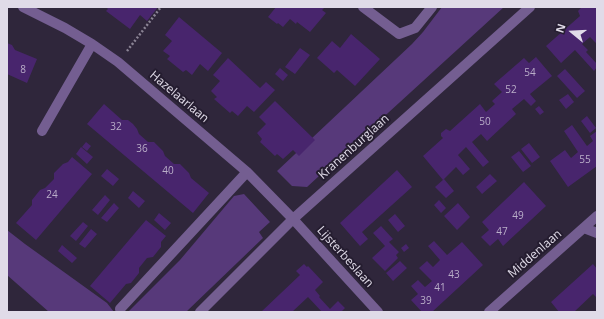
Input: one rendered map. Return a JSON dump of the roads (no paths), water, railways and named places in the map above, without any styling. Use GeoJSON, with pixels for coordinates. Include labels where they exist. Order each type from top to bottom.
{"type":"FeatureCollection","features":[{"type":"Feature","properties":{"kind":"street","name":"Hazelaarlaan"},"geometry":{"type":"LineString","coordinates":[[23,7],[65,28],[118,62],[247,172],[293,219]]}},
{"type":"Feature","properties":{"kind":"street"},"geometry":{"type":"LineString","coordinates":[[363,7],[399,34],[415,28],[432,7]]}},
{"type":"Feature","properties":{"kind":"street","name":"Kranenburglaan"},"geometry":{"type":"LineString","coordinates":[[200,312],[293,219],[530,7]]}},
{"type":"Feature","properties":{"kind":"street"},"geometry":{"type":"LineString","coordinates":[[42,131],[92,44]]}},
{"type":"Feature","properties":{"kind":"street"},"geometry":{"type":"LineString","coordinates":[[120,309],[247,172]]}},
{"type":"Feature","properties":{"kind":"street","name":"Middenlaan"},"geometry":{"type":"LineString","coordinates":[[489,312],[597,216]]}},
{"type":"Feature","properties":{"kind":"street","name":"Lijsterbeslaan"},"geometry":{"type":"LineString","coordinates":[[293,219],[378,312]]}},
{"type":"Feature","properties":{"kind":"street"},"geometry":{"type":"LineString","coordinates":[[584,228],[597,233]]}}]}
